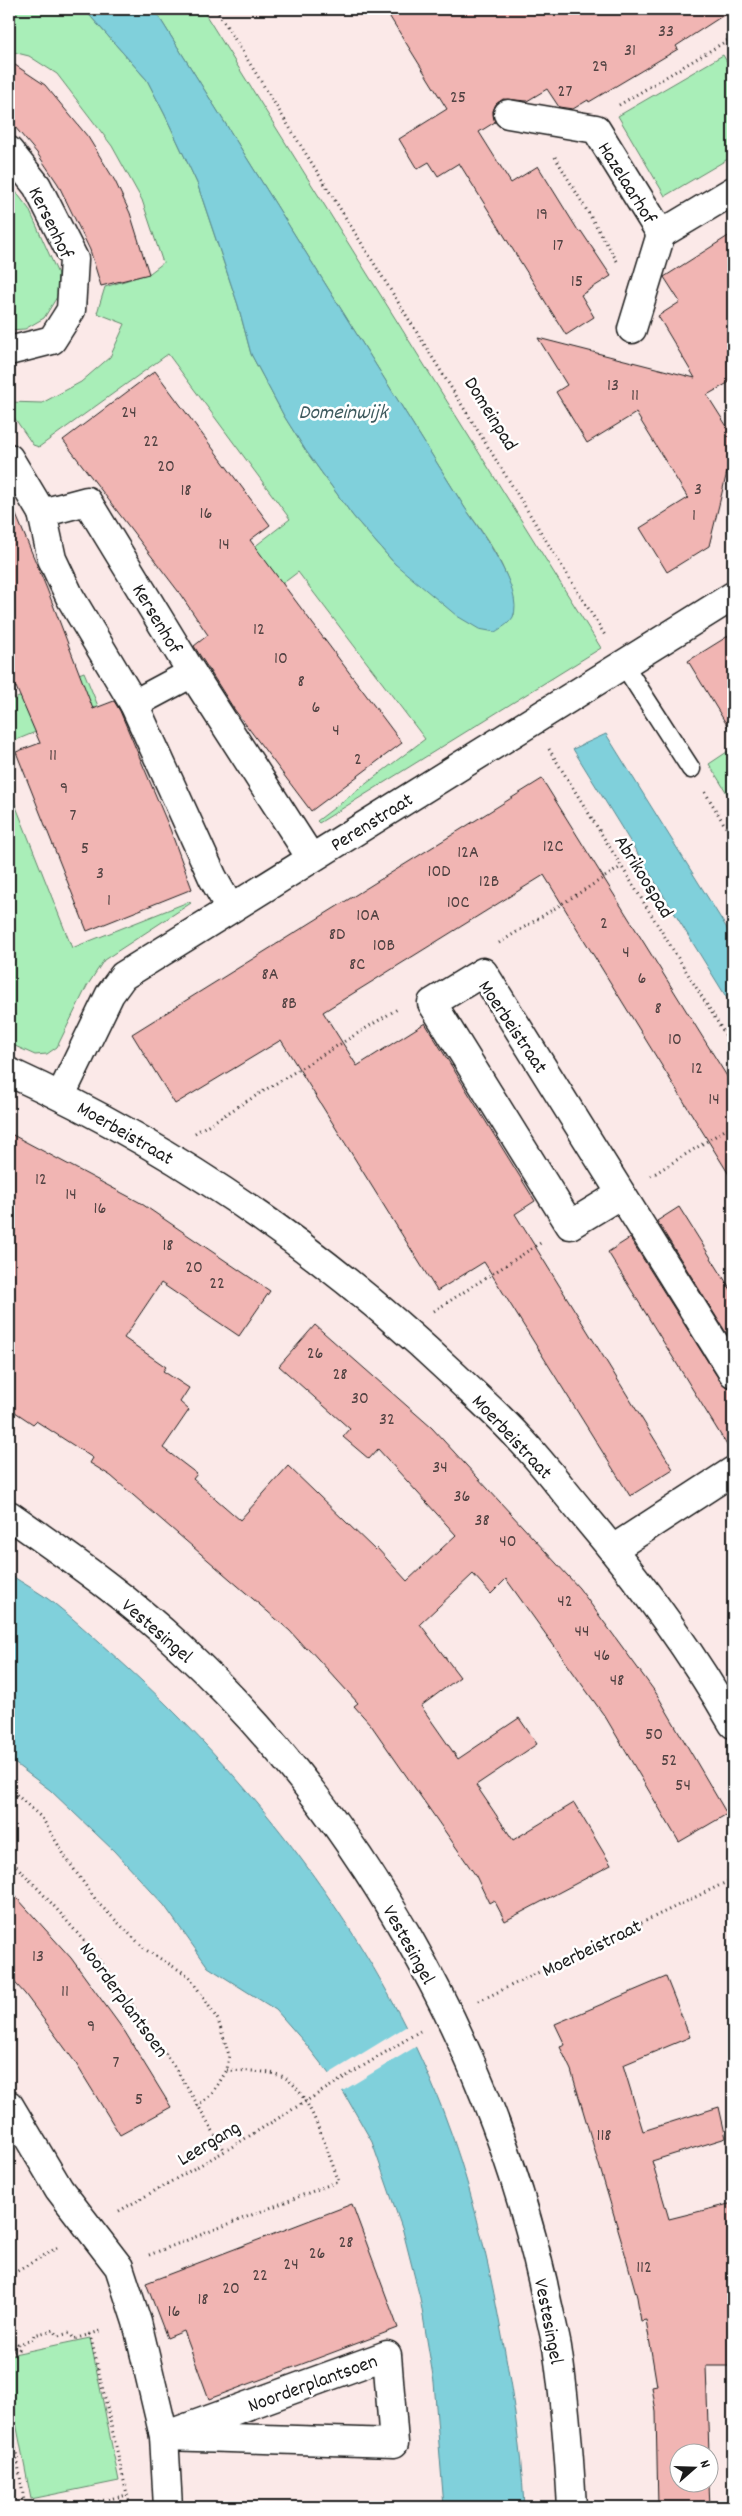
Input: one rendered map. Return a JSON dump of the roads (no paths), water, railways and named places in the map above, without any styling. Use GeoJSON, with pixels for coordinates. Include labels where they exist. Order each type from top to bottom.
{"type":"FeatureCollection","features":[{"type":"Feature","properties":{"kind":"street","name":"Hazelaarhof"},"geometry":{"type":"LineString","coordinates":[[520,116],[596,129],[661,234]]}},
{"type":"Feature","properties":{"kind":"street","name":"Kersenhof"},"geometry":{"type":"LineString","coordinates":[[9,151],[37,186],[74,259],[71,310],[52,340],[9,351]]}},
{"type":"Feature","properties":{"kind":"street","name":"Hazelaarhof"},"geometry":{"type":"LineString","coordinates":[[632,329],[661,234],[733,191]]}},
{"type":"Feature","properties":{"kind":"street"},"geometry":{"type":"LineString","coordinates":[[9,458],[42,513],[55,567],[70,597],[134,704],[213,878],[230,908]]}},
{"type":"Feature","properties":{"kind":"street","name":"Kersenhof"},"geometry":{"type":"LineString","coordinates":[[42,513],[87,501],[192,673],[311,858]]}},
{"type":"Feature","properties":{"kind":"street","name":"Perenstraat"},"geometry":{"type":"LineString","coordinates":[[61,1095],[110,994],[123,976],[733,596]]}},
{"type":"Feature","properties":{"kind":"street","name":"Kersenhof"},"geometry":{"type":"LineString","coordinates":[[134,704],[192,673]]}},
{"type":"Feature","properties":{"kind":"street","name":"Moerbeistraat"},"geometry":{"type":"LineString","coordinates":[[621,1194],[570,1225],[432,1003],[483,972],[733,1372]]}},
{"type":"Feature","properties":{"kind":"street","name":"Moerbeistraat"},"geometry":{"type":"LineString","coordinates":[[9,1072],[61,1095],[163,1152],[249,1206],[328,1264],[405,1329],[519,1437],[613,1549],[671,1625],[731,1714]]}},
{"type":"Feature","properties":{"kind":"street"},"geometry":{"type":"LineString","coordinates":[[613,1549],[733,1471]]}},
{"type":"Feature","properties":{"kind":"street","name":"Vestesingel"},"geometry":{"type":"LineString","coordinates":[[9,1515],[90,1572],[178,1645],[256,1722],[323,1806],[385,1899],[449,2015],[481,2085],[530,2228],[557,2345],[568,2442],[572,2507]]}},
{"type":"Feature","properties":{"kind":"street"},"geometry":{"type":"LineString","coordinates":[[9,2105],[59,2188],[119,2267],[136,2322],[164,2436],[168,2507]]}},
{"type":"Feature","properties":{"kind":"street","name":"Noorderplantsoen"},"geometry":{"type":"LineString","coordinates":[[387,2355],[394,2443],[164,2436],[350,2368],[387,2355]]}},
{"type":"Feature","properties":{"kind":"lane"},"geometry":{"type":"LineString","coordinates":[[624,665],[691,769]]}},
{"type":"Feature","properties":{"kind":"water","name":"Domeinwijk"},"geometry":{"type":"Polygon","coordinates":[[[84,9],[154,9],[499,560],[513,592],[515,606],[513,617],[495,632],[479,629],[457,616],[395,564],[353,516],[306,451],[284,416],[251,354],[238,305],[197,183],[165,115],[147,80],[84,9]]]}},
{"type":"Feature","properties":{"kind":"water"},"geometry":{"type":"Polygon","coordinates":[[[606,734],[733,938],[733,1008],[573,749],[606,734]]]}},
{"type":"Feature","properties":{"kind":"water"},"geometry":{"type":"Polygon","coordinates":[[[9,1574],[50,1600],[76,1622],[161,1700],[211,1751],[259,1805],[304,1862],[345,1921],[382,1983],[415,2046],[443,2111],[461,2162],[476,2214],[494,2294],[511,2390],[521,2460],[524,2507],[444,2507],[434,2382],[420,2298],[403,2231],[372,2142],[344,2093],[305,2043],[276,2010],[208,1967],[164,1905],[114,1851],[50,1790],[9,1759],[9,1574]]]}}]}
